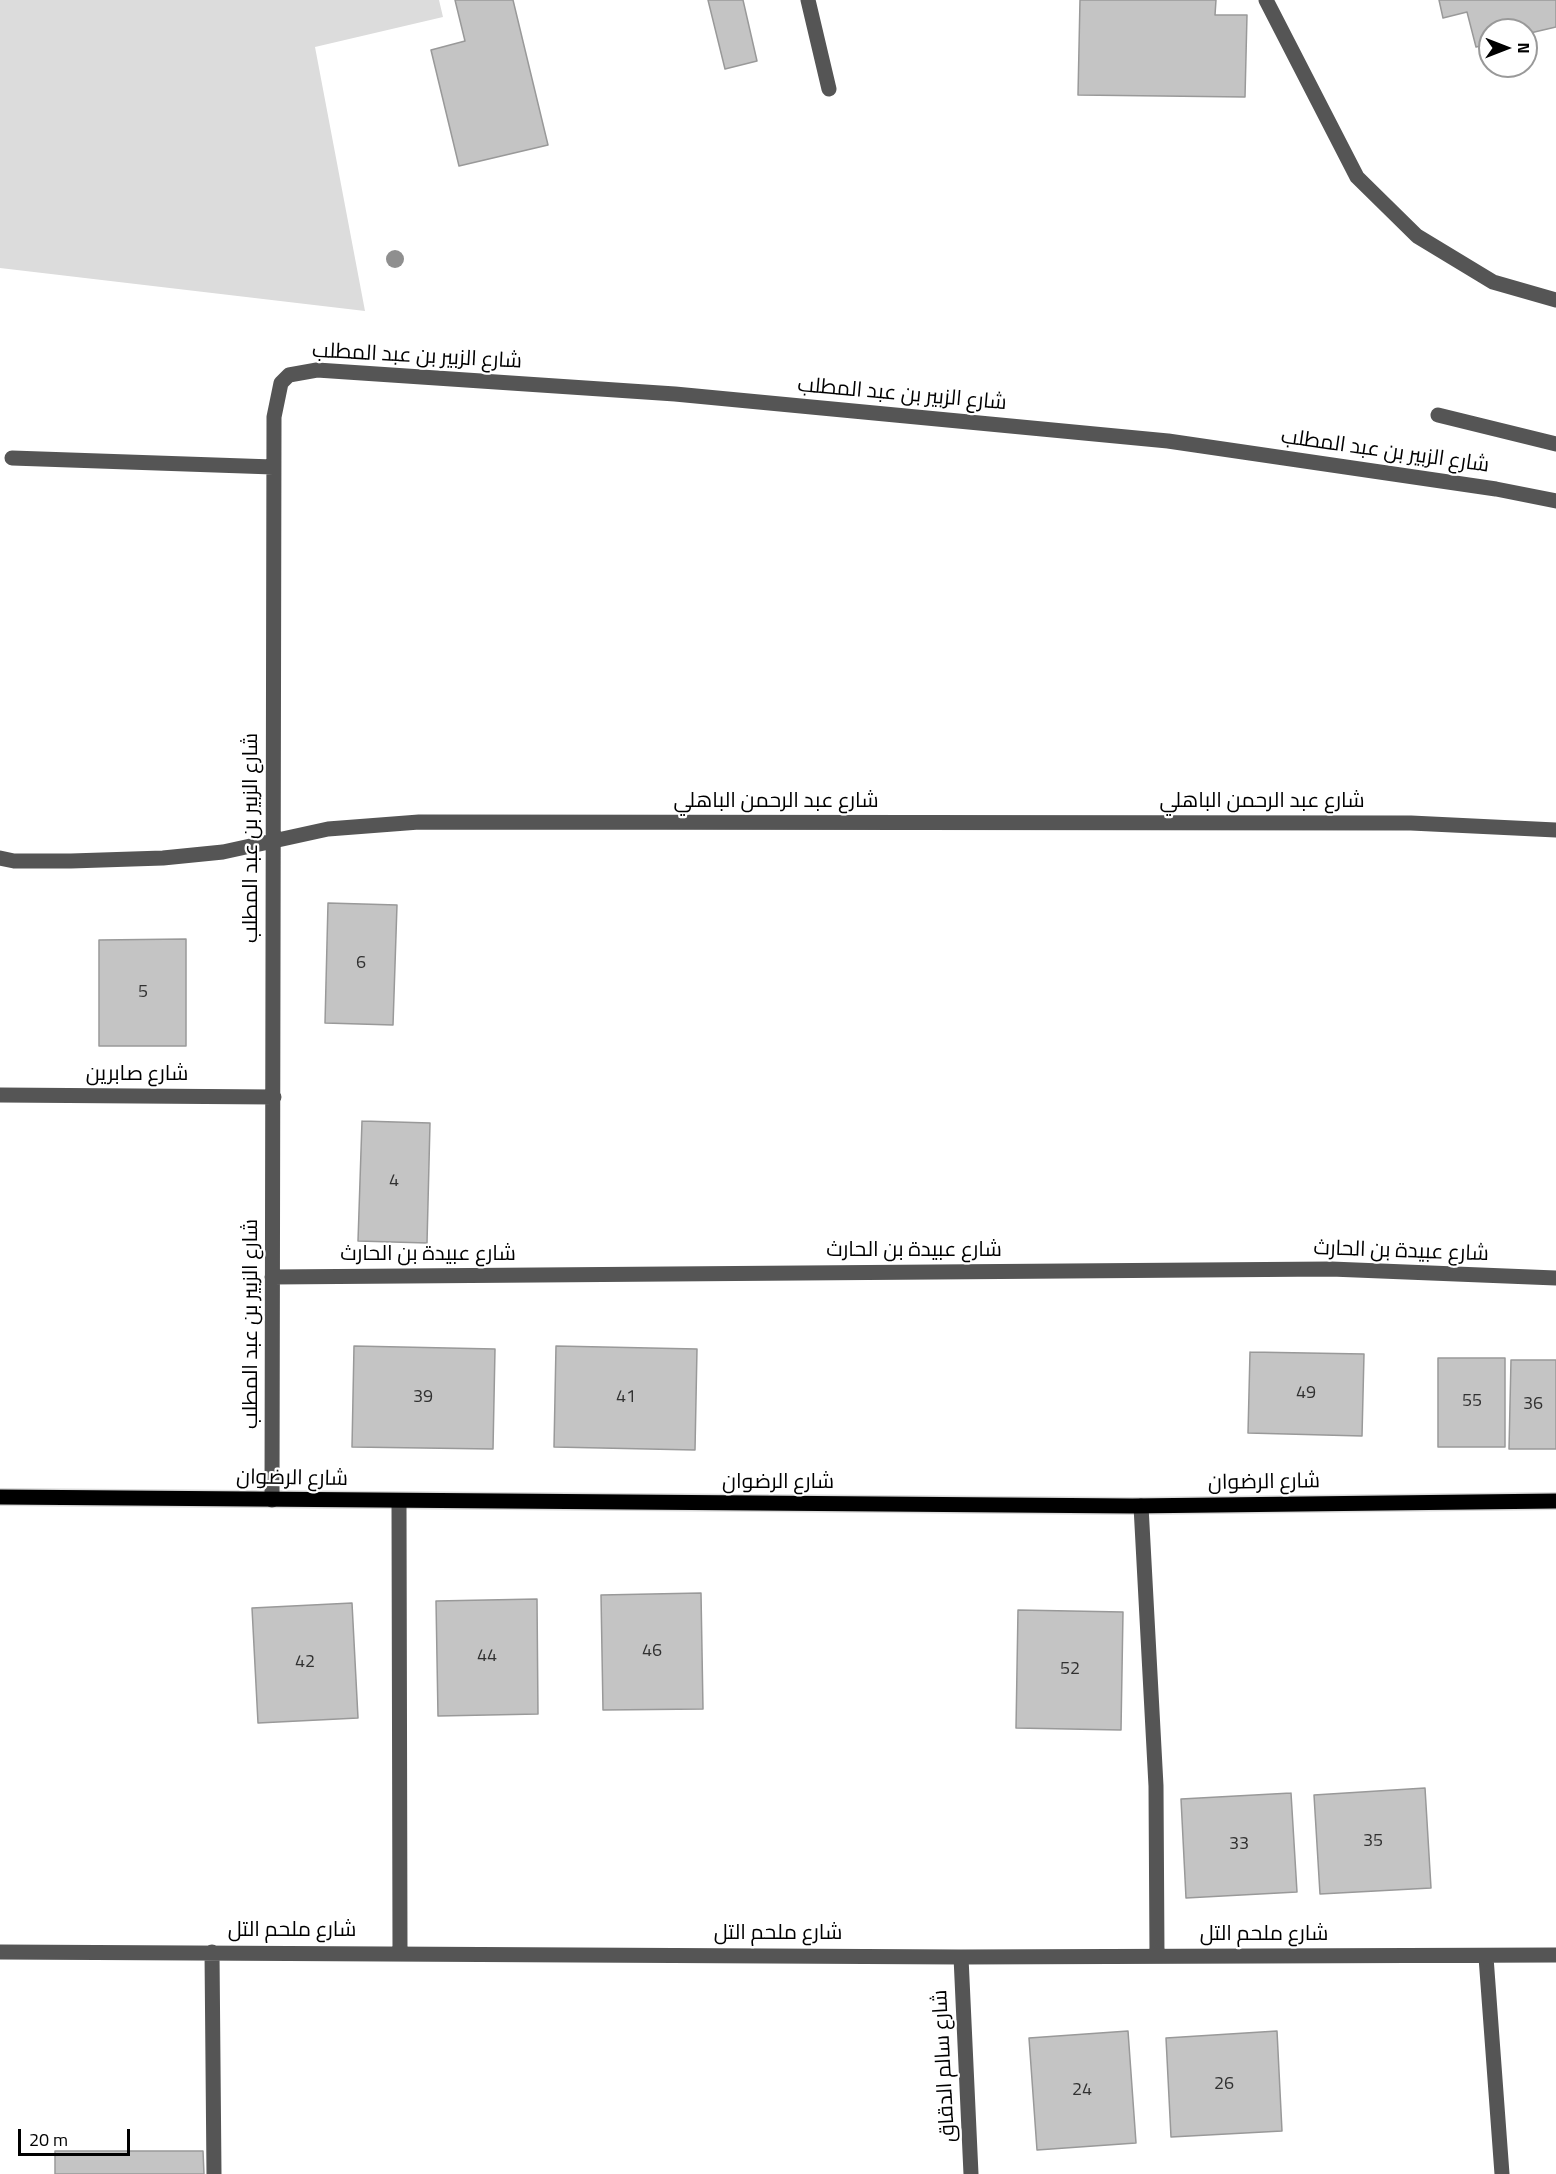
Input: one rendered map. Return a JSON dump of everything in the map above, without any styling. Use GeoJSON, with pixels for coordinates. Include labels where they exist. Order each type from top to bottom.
{"type":"FeatureCollection","features":[{"type":"Feature","properties":{"kind":"main road","name":"شارع الرضوان"},"geometry":{"type":"LineString","coordinates":[[0,1497],[1141,1506],[1556,1501]]}},
{"type":"Feature","properties":{"kind":"street"},"geometry":{"type":"LineString","coordinates":[[808,0],[829,89]]}},
{"type":"Feature","properties":{"kind":"street"},"geometry":{"type":"LineString","coordinates":[[1266,0],[1357,177],[1417,236],[1493,282],[1556,300]]}},
{"type":"Feature","properties":{"kind":"street","name":"شارع الزبير بن عبد المطلب"},"geometry":{"type":"LineString","coordinates":[[272,1500],[273,467],[274,417],[281,383],[289,375],[317,370],[675,394],[1168,441],[1496,489],[1556,501]]}},
{"type":"Feature","properties":{"kind":"street"},"geometry":{"type":"LineString","coordinates":[[1438,415],[1556,444]]}},
{"type":"Feature","properties":{"kind":"street"},"geometry":{"type":"LineString","coordinates":[[12,458],[273,467]]}},
{"type":"Feature","properties":{"kind":"street","name":"شارع عبد الرحمن الباهلي"},"geometry":{"type":"LineString","coordinates":[[0,858],[14,861],[71,861],[163,858],[223,852],[328,829],[419,822],[1411,823],[1556,830]]}},
{"type":"Feature","properties":{"kind":"street","name":"شارع صابرين"},"geometry":{"type":"LineString","coordinates":[[0,1095],[274,1096]]}},
{"type":"Feature","properties":{"kind":"street","name":"شارع عبيدة بن الحارث"},"geometry":{"type":"LineString","coordinates":[[272,1277],[1331,1269],[1556,1278]]}},
{"type":"Feature","properties":{"kind":"street"},"geometry":{"type":"LineString","coordinates":[[399,1501],[400,1952]]}},
{"type":"Feature","properties":{"kind":"street"},"geometry":{"type":"LineString","coordinates":[[1141,1506],[1156,1786],[1157,1956]]}},
{"type":"Feature","properties":{"kind":"street","name":"شارع ملحم التل"},"geometry":{"type":"LineString","coordinates":[[0,1952],[400,1952],[961,1957],[1556,1955]]}},
{"type":"Feature","properties":{"kind":"street"},"geometry":{"type":"LineString","coordinates":[[212,1952],[214,2174]]}},
{"type":"Feature","properties":{"kind":"street","name":"شارع سالم الدقاق"},"geometry":{"type":"LineString","coordinates":[[961,1957],[972,2174]]}},
{"type":"Feature","properties":{"kind":"street"},"geometry":{"type":"LineString","coordinates":[[1486,1957],[1502,2174]]}},
{"type":"Feature","properties":{"kind":"shaded area"},"geometry":{"type":"Polygon","coordinates":[[[0,0],[439,0],[443,17],[315,47],[365,311],[0,268],[0,0]]]}},
{"type":"Feature","properties":{"kind":"building"},"geometry":{"type":"Polygon","coordinates":[[[455,0],[513,0],[548,145],[459,166],[431,50],[465,41],[455,0]]]}},
{"type":"Feature","properties":{"kind":"building"},"geometry":{"type":"Polygon","coordinates":[[[708,0],[743,0],[757,61],[725,69],[708,0]]]}},
{"type":"Feature","properties":{"kind":"building"},"geometry":{"type":"Polygon","coordinates":[[[1080,0],[1216,0],[1215,15],[1247,15],[1245,97],[1078,95],[1080,0]]]}},
{"type":"Feature","properties":{"kind":"building"},"geometry":{"type":"Polygon","coordinates":[[[1439,0],[1556,0],[1556,27],[1538,31],[1538,18],[1478,18],[1478,47],[1476,47],[1467,12],[1443,18],[1439,0]]]}},
{"type":"Feature","properties":{"kind":"building"},"geometry":{"type":"Polygon","coordinates":[[[328,903],[397,905],[393,1025],[325,1023],[328,903]]]}},
{"type":"Feature","properties":{"kind":"building"},"geometry":{"type":"Polygon","coordinates":[[[186,939],[186,1046],[99,1046],[99,940],[186,939]]]}},
{"type":"Feature","properties":{"kind":"building"},"geometry":{"type":"Polygon","coordinates":[[[362,1121],[430,1123],[427,1243],[358,1241],[362,1121]]]}},
{"type":"Feature","properties":{"kind":"building"},"geometry":{"type":"Polygon","coordinates":[[[354,1346],[495,1349],[493,1449],[352,1447],[354,1346]]]}},
{"type":"Feature","properties":{"kind":"building"},"geometry":{"type":"Polygon","coordinates":[[[556,1346],[697,1349],[695,1450],[554,1447],[556,1346]]]}},
{"type":"Feature","properties":{"kind":"building"},"geometry":{"type":"Polygon","coordinates":[[[1250,1352],[1364,1354],[1362,1436],[1248,1433],[1250,1352]]]}},
{"type":"Feature","properties":{"kind":"building"},"geometry":{"type":"Polygon","coordinates":[[[1438,1358],[1505,1358],[1505,1447],[1438,1447],[1438,1358]]]}},
{"type":"Feature","properties":{"kind":"building"},"geometry":{"type":"Polygon","coordinates":[[[1511,1360],[1556,1360],[1556,1449],[1509,1449],[1511,1360]]]}},
{"type":"Feature","properties":{"kind":"building"},"geometry":{"type":"Polygon","coordinates":[[[701,1593],[703,1709],[603,1710],[601,1595],[701,1593]]]}},
{"type":"Feature","properties":{"kind":"building"},"geometry":{"type":"Polygon","coordinates":[[[537,1599],[538,1714],[438,1716],[436,1601],[537,1599]]]}},
{"type":"Feature","properties":{"kind":"building"},"geometry":{"type":"Polygon","coordinates":[[[352,1603],[358,1718],[258,1723],[252,1608],[352,1603]]]}},
{"type":"Feature","properties":{"kind":"building"},"geometry":{"type":"Polygon","coordinates":[[[1018,1610],[1123,1612],[1121,1730],[1016,1728],[1018,1610]]]}},
{"type":"Feature","properties":{"kind":"building"},"geometry":{"type":"Polygon","coordinates":[[[1425,1788],[1431,1888],[1320,1894],[1314,1795],[1425,1788]]]}},
{"type":"Feature","properties":{"kind":"building"},"geometry":{"type":"Polygon","coordinates":[[[1291,1793],[1297,1892],[1186,1898],[1181,1799],[1291,1793]]]}},
{"type":"Feature","properties":{"kind":"building"},"geometry":{"type":"Polygon","coordinates":[[[1128,2031],[1136,2143],[1037,2150],[1029,2038],[1128,2031]]]}},
{"type":"Feature","properties":{"kind":"building"},"geometry":{"type":"Polygon","coordinates":[[[1277,2031],[1282,2131],[1171,2137],[1166,2038],[1277,2031]]]}},
{"type":"Feature","properties":{"kind":"building"},"geometry":{"type":"Polygon","coordinates":[[[55,2151],[203,2151],[204,2174],[55,2174],[55,2151]]]}}]}
